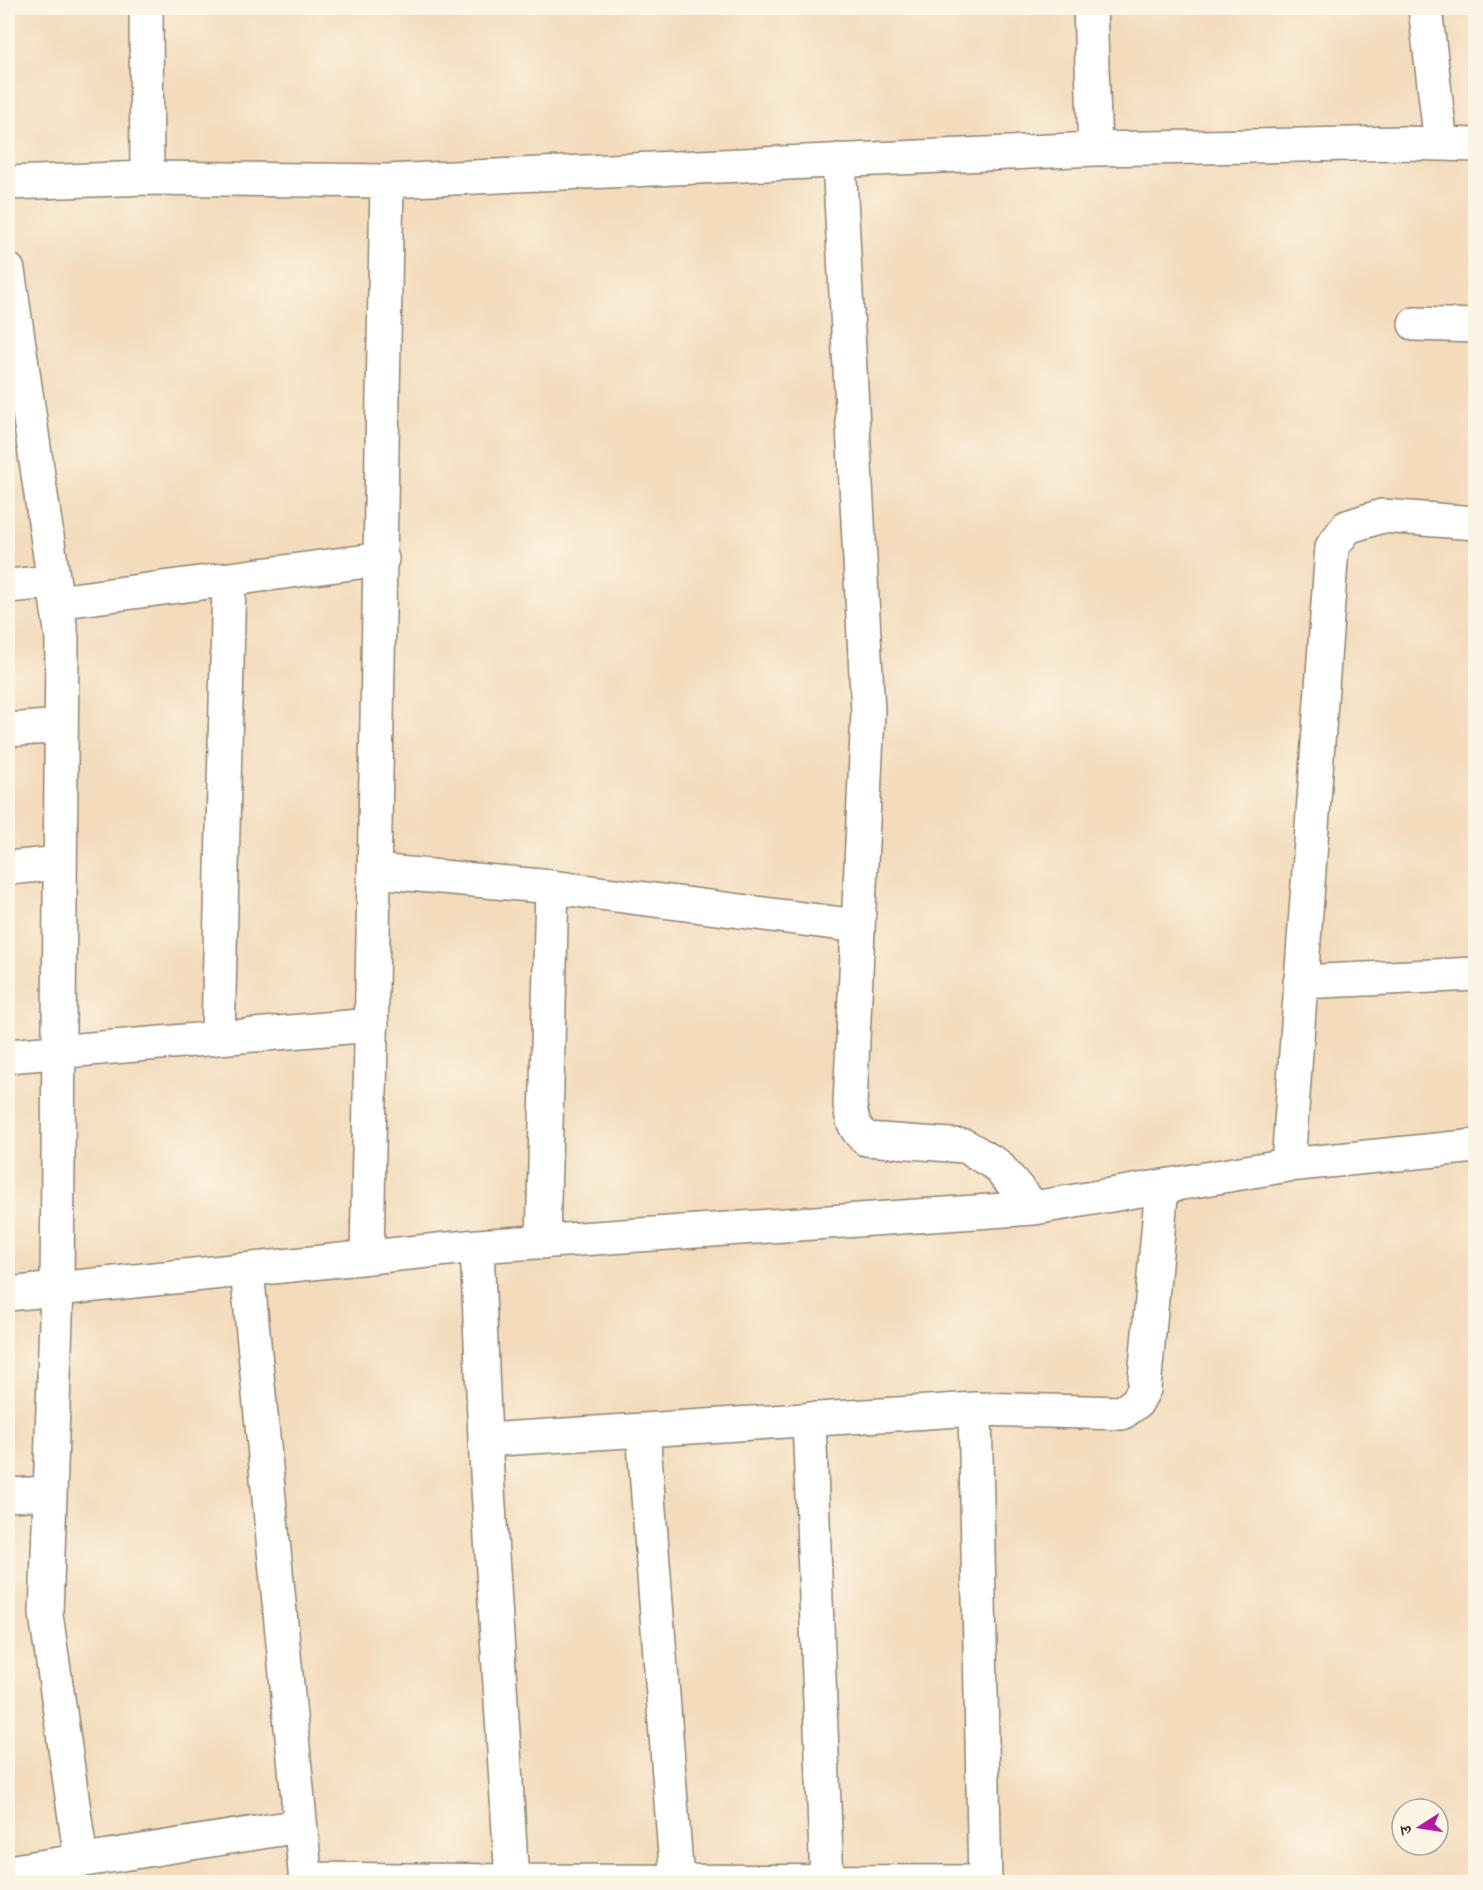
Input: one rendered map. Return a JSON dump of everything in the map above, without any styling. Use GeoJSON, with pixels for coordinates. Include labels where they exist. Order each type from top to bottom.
{"type":"FeatureCollection","features":[{"type":"Feature","properties":{"kind":"street"},"geometry":{"type":"LineString","coordinates":[[146,8],[147,178]]}},
{"type":"Feature","properties":{"kind":"street"},"geometry":{"type":"LineString","coordinates":[[1090,8],[1095,149]]}},
{"type":"Feature","properties":{"kind":"street"},"geometry":{"type":"LineString","coordinates":[[1425,8],[1441,144]]}},
{"type":"Feature","properties":{"kind":"street"},"geometry":{"type":"LineString","coordinates":[[8,183],[147,178],[387,181],[1095,149],[1476,145]]}},
{"type":"Feature","properties":{"kind":"street"},"geometry":{"type":"LineString","coordinates":[[839,160],[868,712],[850,1105],[856,1131],[866,1139],[964,1146],[997,1165],[1034,1208]]}},
{"type":"Feature","properties":{"kind":"street"},"geometry":{"type":"LineString","coordinates":[[367,1257],[382,559],[387,181]]}},
{"type":"Feature","properties":{"kind":"street"},"geometry":{"type":"LineString","coordinates":[[8,270],[18,413],[55,592],[62,638],[57,1289],[46,1614],[81,1860]]}},
{"type":"Feature","properties":{"kind":"street"},"geometry":{"type":"LineString","coordinates":[[1415,324],[1476,326]]}},
{"type":"Feature","properties":{"kind":"street"},"geometry":{"type":"LineString","coordinates":[[1288,1165],[1332,547],[1347,528],[1383,516],[1476,523]]}},
{"type":"Feature","properties":{"kind":"street"},"geometry":{"type":"LineString","coordinates":[[8,586],[55,592],[229,579],[382,559]]}},
{"type":"Feature","properties":{"kind":"street"},"geometry":{"type":"LineString","coordinates":[[218,1036],[229,579]]}},
{"type":"Feature","properties":{"kind":"street"},"geometry":{"type":"LineString","coordinates":[[8,730],[61,726]]}},
{"type":"Feature","properties":{"kind":"street"},"geometry":{"type":"LineString","coordinates":[[8,868],[60,863]]}},
{"type":"Feature","properties":{"kind":"street"},"geometry":{"type":"LineString","coordinates":[[375,871],[552,887],[858,926]]}},
{"type":"Feature","properties":{"kind":"street"},"geometry":{"type":"LineString","coordinates":[[543,1242],[552,887]]}},
{"type":"Feature","properties":{"kind":"street"},"geometry":{"type":"LineString","coordinates":[[1300,982],[1476,974]]}},
{"type":"Feature","properties":{"kind":"street"},"geometry":{"type":"LineString","coordinates":[[8,1056],[58,1049],[372,1025]]}},
{"type":"Feature","properties":{"kind":"street"},"geometry":{"type":"LineString","coordinates":[[8,1294],[477,1246],[1034,1208],[1288,1165],[1476,1146]]}},
{"type":"Feature","properties":{"kind":"street"},"geometry":{"type":"LineString","coordinates":[[484,1440],[975,1409],[1122,1413],[1137,1402],[1144,1389],[1162,1186]]}},
{"type":"Feature","properties":{"kind":"street"},"geometry":{"type":"LineString","coordinates":[[477,1246],[484,1440],[512,1881]]}},
{"type":"Feature","properties":{"kind":"street"},"geometry":{"type":"LineString","coordinates":[[247,1270],[305,1881],[985,1882],[975,1409]]}},
{"type":"Feature","properties":{"kind":"street"},"geometry":{"type":"LineString","coordinates":[[809,1419],[827,1882]]}},
{"type":"Feature","properties":{"kind":"street"},"geometry":{"type":"LineString","coordinates":[[643,1430],[677,1881]]}},
{"type":"Feature","properties":{"kind":"street"},"geometry":{"type":"LineString","coordinates":[[8,1495],[50,1493]]}},
{"type":"Feature","properties":{"kind":"street"},"geometry":{"type":"LineString","coordinates":[[8,1872],[300,1826]]}}]}
